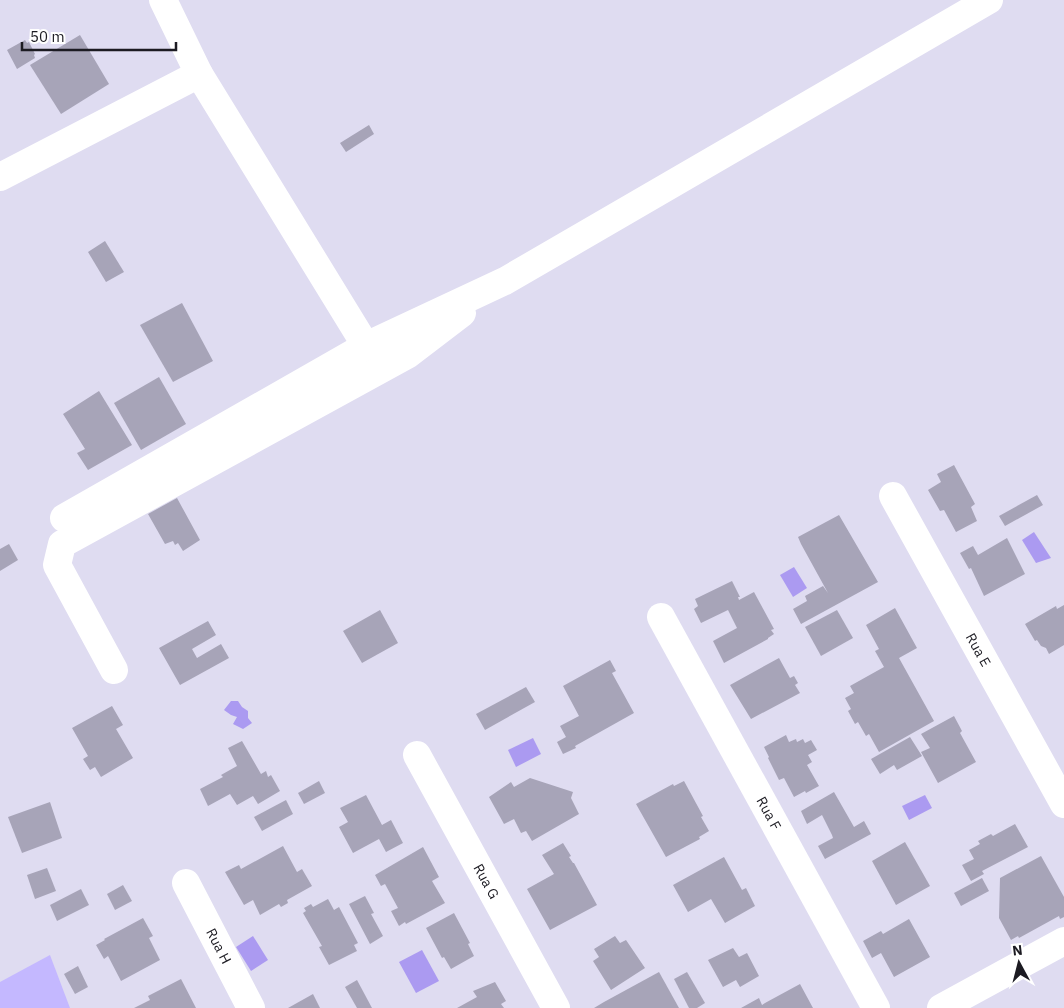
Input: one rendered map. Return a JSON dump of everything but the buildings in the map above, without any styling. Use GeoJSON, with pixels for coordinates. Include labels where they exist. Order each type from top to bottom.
{"type":"FeatureCollection","features":[{"type":"Feature","properties":{"kind":"street"},"geometry":{"type":"LineString","coordinates":[[163,0],[199,74],[366,346]]}},
{"type":"Feature","properties":{"kind":"street"},"geometry":{"type":"LineString","coordinates":[[64,518],[366,346],[505,281],[990,0]]}},
{"type":"Feature","properties":{"kind":"street"},"geometry":{"type":"LineString","coordinates":[[0,177],[199,74]]}},
{"type":"Feature","properties":{"kind":"street"},"geometry":{"type":"LineString","coordinates":[[114,670],[57,565],[62,544],[406,355],[505,281]]}},
{"type":"Feature","properties":{"kind":"street","name":"Rua E"},"geometry":{"type":"LineString","coordinates":[[893,496],[1064,804]]}},
{"type":"Feature","properties":{"kind":"street","name":"Rua F"},"geometry":{"type":"LineString","coordinates":[[660,617],[876,1008]]}},
{"type":"Feature","properties":{"kind":"street","name":"Rua G"},"geometry":{"type":"LineString","coordinates":[[418,754],[556,1008]]}},
{"type":"Feature","properties":{"kind":"street","name":"Rua H"},"geometry":{"type":"LineString","coordinates":[[186,883],[251,1008]]}},
{"type":"Feature","properties":{"kind":"street"},"geometry":{"type":"LineString","coordinates":[[941,1008],[1064,941]]}},
{"type":"Feature","properties":{"kind":"shaded area"},"geometry":{"type":"Polygon","coordinates":[[[1034,532],[1051,558],[1036,563],[1022,540],[1034,532]]]}},
{"type":"Feature","properties":{"kind":"shaded area"},"geometry":{"type":"Polygon","coordinates":[[[794,567],[807,588],[793,597],[780,575],[794,567]]]}},
{"type":"Feature","properties":{"kind":"shaded area"},"geometry":{"type":"Polygon","coordinates":[[[231,701],[238,701],[248,711],[248,718],[252,723],[243,729],[233,724],[237,717],[224,710],[231,701]]]}},
{"type":"Feature","properties":{"kind":"shaded area"},"geometry":{"type":"Polygon","coordinates":[[[533,738],[541,754],[516,767],[508,750],[533,738]]]}},
{"type":"Feature","properties":{"kind":"shaded area"},"geometry":{"type":"Polygon","coordinates":[[[925,795],[932,808],[909,820],[902,806],[925,795]]]}},
{"type":"Feature","properties":{"kind":"shaded area"},"geometry":{"type":"Polygon","coordinates":[[[253,936],[268,960],[251,971],[236,947],[253,936]]]}},
{"type":"Feature","properties":{"kind":"shaded area"},"geometry":{"type":"Polygon","coordinates":[[[422,950],[439,981],[416,993],[399,962],[422,950]]]}},
{"type":"Feature","properties":{"kind":"shaded area"},"geometry":{"type":"Polygon","coordinates":[[[50,955],[70,1008],[0,1008],[0,982],[50,955]]]}}]}
